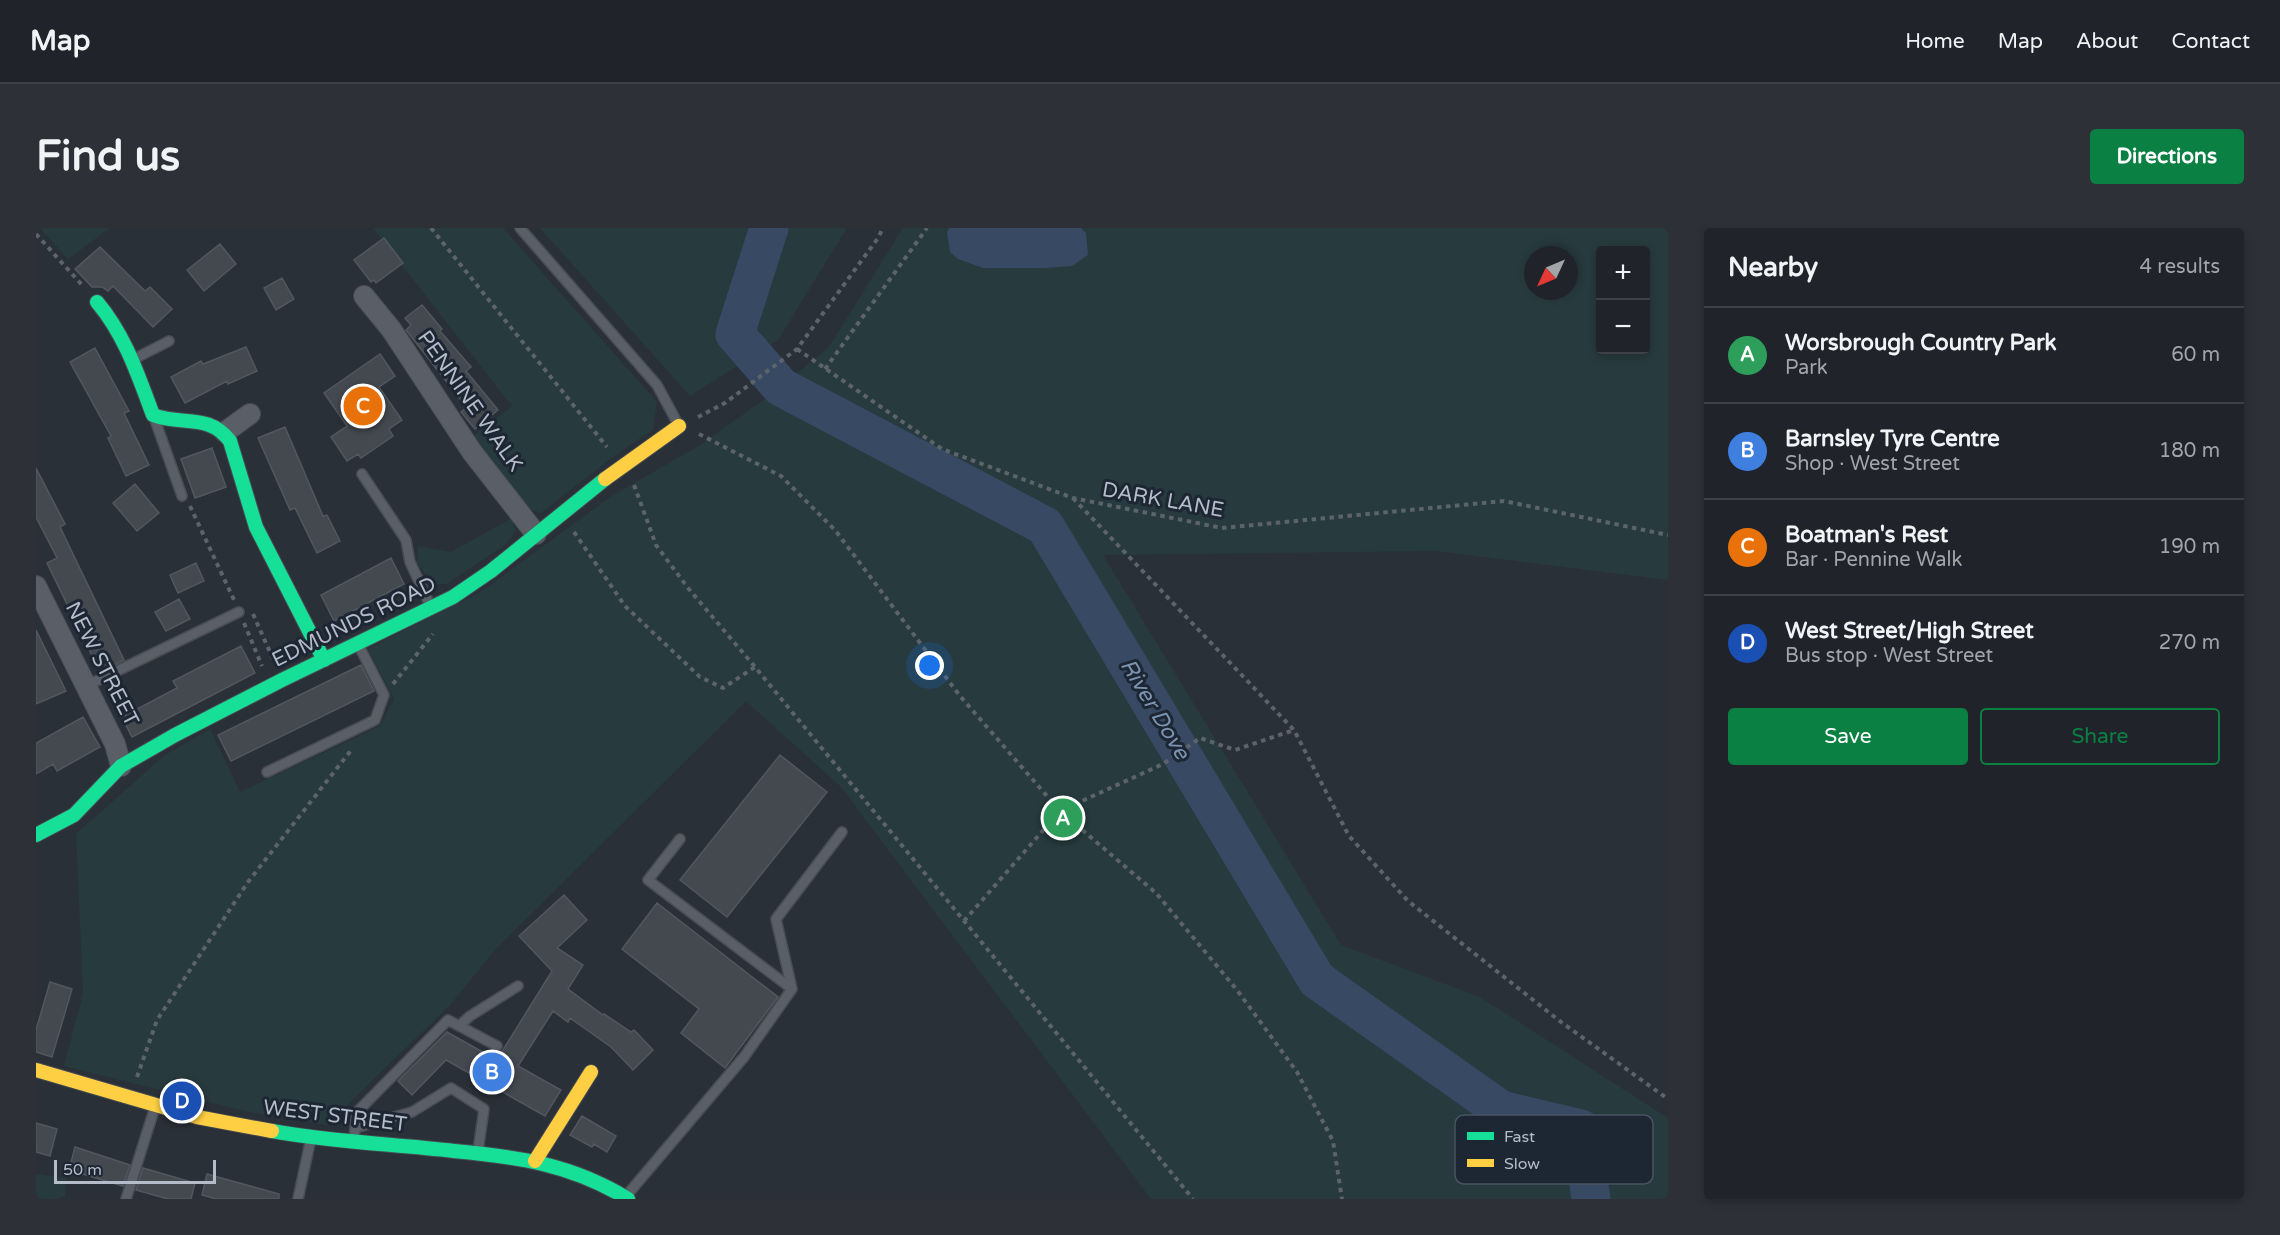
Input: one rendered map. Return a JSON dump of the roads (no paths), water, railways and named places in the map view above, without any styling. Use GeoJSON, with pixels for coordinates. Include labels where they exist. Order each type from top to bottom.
{"type":"FeatureCollection","features":[{"type":"Feature","properties":{"kind":"street","name":"PENNINE WALK"},"geometry":{"type":"LineString","coordinates":[[364,296],[391,329],[472,452],[536,534]]}},
{"type":"Feature","properties":{"kind":"street"},"geometry":{"type":"LineString","coordinates":[[97,302],[111,316],[132,360],[153,415],[170,422],[194,420],[207,422],[225,432],[230,441],[256,526],[324,660]]}},
{"type":"Feature","properties":{"kind":"street"},"geometry":{"type":"LineString","coordinates":[[225,432],[250,414]]}},
{"type":"Feature","properties":{"kind":"street","name":"EDMUNDS ROAD"},"geometry":{"type":"LineString","coordinates":[[36,835],[74,815],[122,766],[175,735],[453,597],[491,571],[621,466],[679,426]]}},
{"type":"Feature","properties":{"kind":"street","name":"NEW STREET"},"geometry":{"type":"LineString","coordinates":[[36,586],[116,744],[122,766]]}},
{"type":"Feature","properties":{"kind":"street","name":"WEST STREET"},"geometry":{"type":"LineString","coordinates":[[36,1070],[197,1117],[312,1136],[354,1134],[534,1161],[564,1168],[611,1188],[627,1198]]}},
{"type":"Feature","properties":{"kind":"street"},"geometry":{"type":"LineString","coordinates":[[534,1161],[591,1072]]}},
{"type":"Feature","properties":{"kind":"lane"},"geometry":{"type":"LineString","coordinates":[[520,228],[657,385],[679,426]]}},
{"type":"Feature","properties":{"kind":"lane"},"geometry":{"type":"LineString","coordinates":[[132,360],[169,341]]}},
{"type":"Feature","properties":{"kind":"lane"},"geometry":{"type":"LineString","coordinates":[[153,415],[182,496]]}},
{"type":"Feature","properties":{"kind":"lane"},"geometry":{"type":"LineString","coordinates":[[362,474],[406,540],[410,562],[431,607]]}},
{"type":"Feature","properties":{"kind":"lane"},"geometry":{"type":"LineString","coordinates":[[86,686],[238,609]]}},
{"type":"Feature","properties":{"kind":"lane"},"geometry":{"type":"LineString","coordinates":[[267,772],[375,720],[384,695],[358,644]]}},
{"type":"Feature","properties":{"kind":"lane"},"geometry":{"type":"LineString","coordinates":[[627,1198],[744,1057],[792,989],[776,919],[842,832]]}},
{"type":"Feature","properties":{"kind":"lane"},"geometry":{"type":"LineString","coordinates":[[680,839],[648,880],[792,989]]}},
{"type":"Feature","properties":{"kind":"lane"},"geometry":{"type":"LineString","coordinates":[[459,1026],[470,1016],[518,986]]}},
{"type":"Feature","properties":{"kind":"lane"},"geometry":{"type":"LineString","coordinates":[[478,1154],[483,1109],[451,1088],[412,1112],[354,1134],[357,1112],[448,1020],[497,1046]]}},
{"type":"Feature","properties":{"kind":"lane"},"geometry":{"type":"LineString","coordinates":[[126,1199],[155,1106]]}},
{"type":"Feature","properties":{"kind":"lane"},"geometry":{"type":"LineString","coordinates":[[298,1199],[312,1136]]}},
{"type":"Feature","properties":{"kind":"water"},"geometry":{"type":"Polygon","coordinates":[[[949,228],[1081,228],[1086,233],[1088,255],[1072,266],[983,268],[958,259],[950,252],[947,232],[949,228]]]}},
{"type":"Feature","properties":{"kind":"waterway","name":"River Dove"},"geometry":{"type":"LineString","coordinates":[[769,228],[735,334],[781,387],[1045,526],[1317,980],[1501,1110],[1522,1115]]}},
{"type":"Feature","properties":{"kind":"waterway","name":"River Dove"},"geometry":{"type":"LineString","coordinates":[[1589,1184],[1591,1199]]}},
{"type":"Feature","properties":{"kind":"place","name":"Boatman's Rest"},"geometry":{"type":"Point","coordinates":[363,406]}},
{"type":"Feature","properties":{"kind":"place","name":"Worsbrough Country Park"},"geometry":{"type":"Point","coordinates":[1063,818]}},
{"type":"Feature","properties":{"kind":"place","name":"Barnsley Tyre Centre"},"geometry":{"type":"Point","coordinates":[492,1072]}},
{"type":"Feature","properties":{"kind":"place","name":"West Street/High Street"},"geometry":{"type":"Point","coordinates":[182,1101]}}]}
